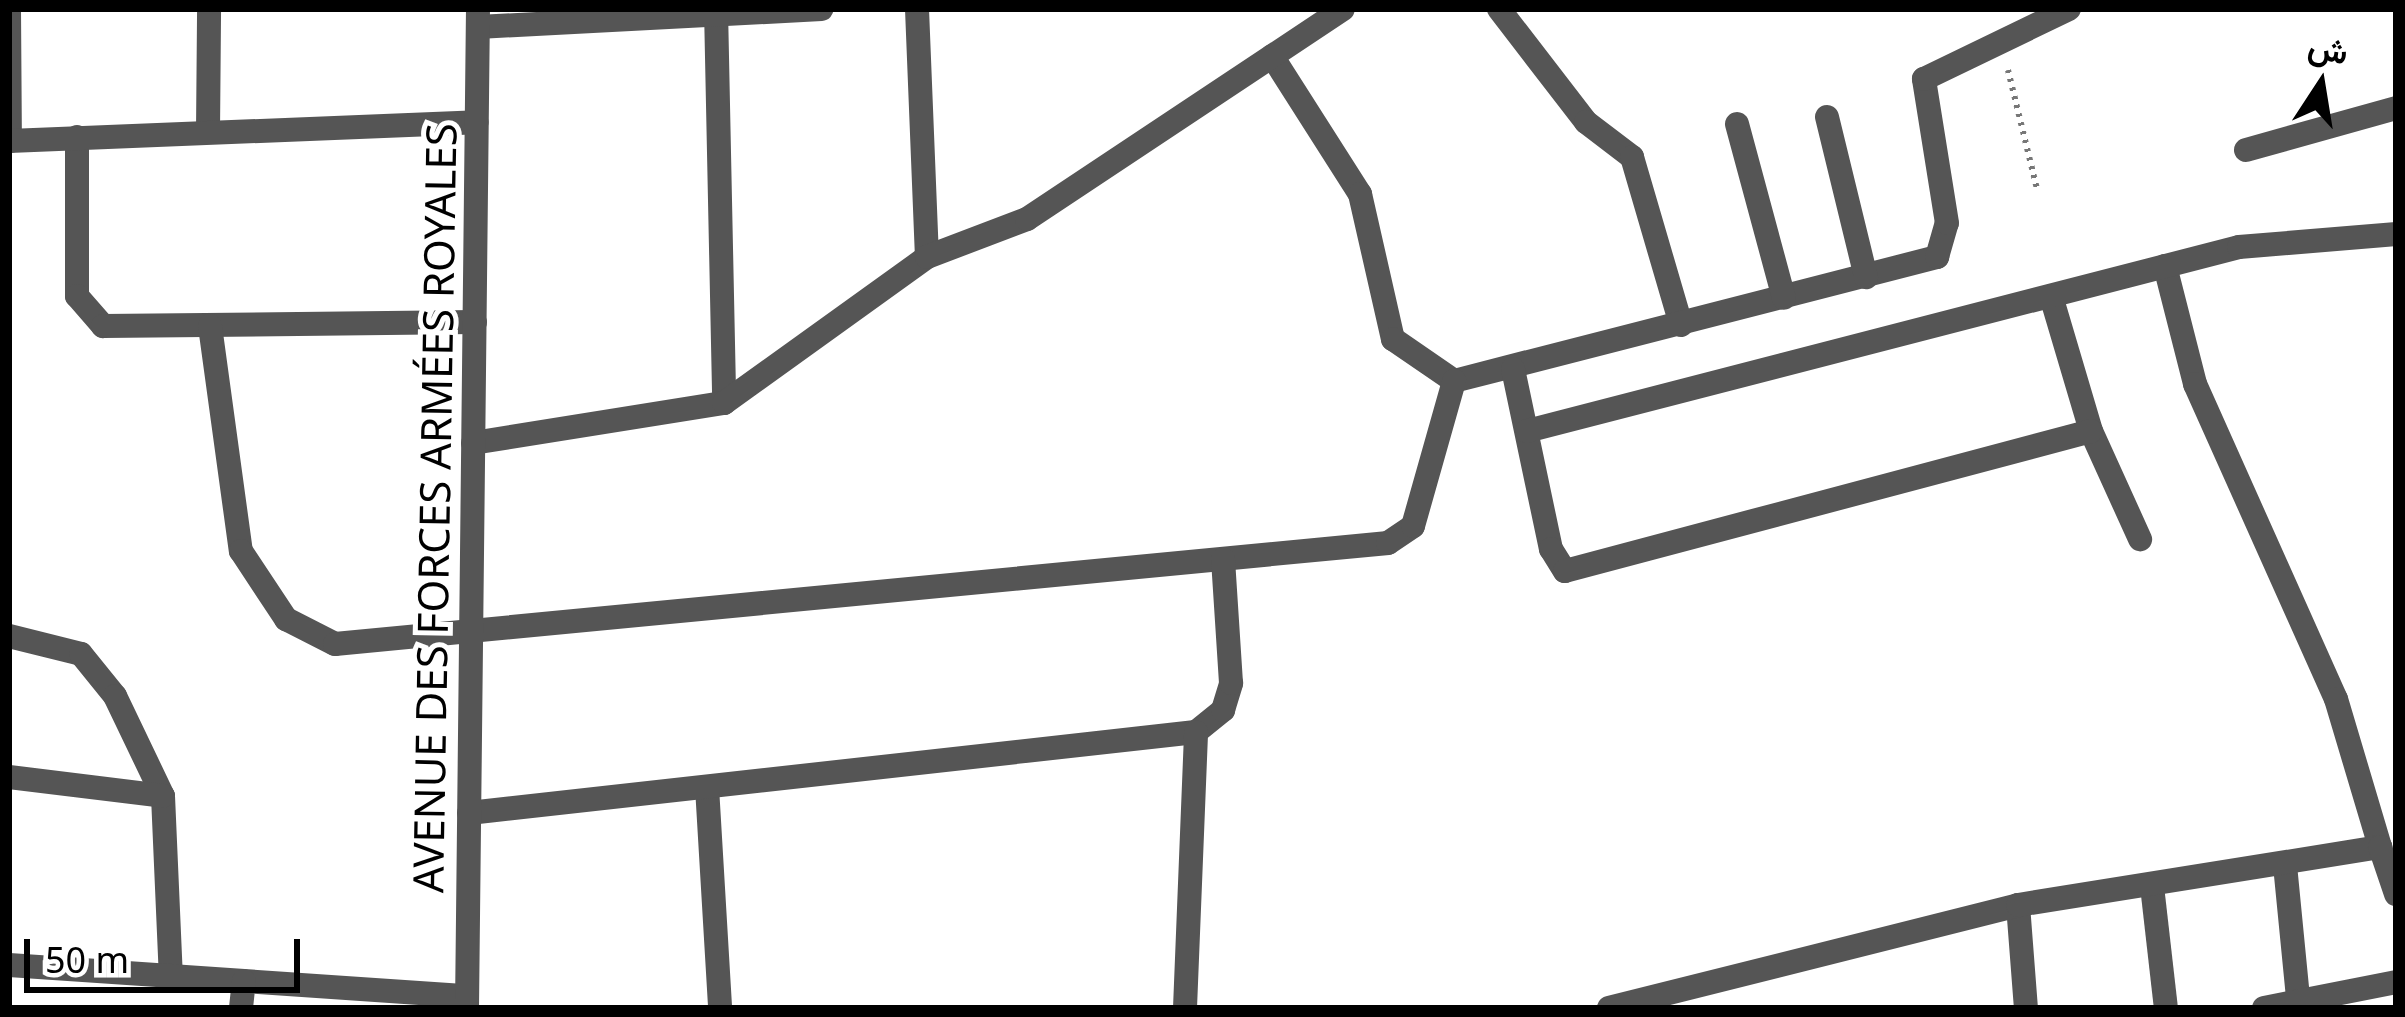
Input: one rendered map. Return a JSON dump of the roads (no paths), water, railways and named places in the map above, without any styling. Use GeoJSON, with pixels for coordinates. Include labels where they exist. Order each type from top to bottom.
{"type":"FeatureCollection","features":[{"type":"Feature","properties":{"kind":"street"},"geometry":{"type":"LineString","coordinates":[[9,9],[9,141],[477,122]]}},
{"type":"Feature","properties":{"kind":"street"},"geometry":{"type":"LineString","coordinates":[[208,132],[209,9]]}},
{"type":"Feature","properties":{"kind":"street"},"geometry":{"type":"LineString","coordinates":[[478,18],[822,9]]}},
{"type":"Feature","properties":{"kind":"street"},"geometry":{"type":"LineString","coordinates":[[917,9],[927,256]]}},
{"type":"Feature","properties":{"kind":"street"},"geometry":{"type":"LineString","coordinates":[[473,443],[724,403],[927,256],[1027,219],[1342,9]]}},
{"type":"Feature","properties":{"kind":"street"},"geometry":{"type":"LineString","coordinates":[[1499,9],[1586,122],[1632,157],[1681,325]]}},
{"type":"Feature","properties":{"kind":"street"},"geometry":{"type":"LineString","coordinates":[[1273,56],[1360,194],[1394,339],[1454,381],[1866,278],[1942,251],[1921,86],[2000,37],[2069,9]]}},
{"type":"Feature","properties":{"kind":"street"},"geometry":{"type":"LineString","coordinates":[[716,12],[724,403]]}},
{"type":"Feature","properties":{"kind":"street","name":"AVENUE DES FORCES ARMÉES ROYALES"},"geometry":{"type":"LineString","coordinates":[[467,1002],[478,18]]}},
{"type":"Feature","properties":{"kind":"street"},"geometry":{"type":"LineString","coordinates":[[2246,150],[2396,108]]}},
{"type":"Feature","properties":{"kind":"street"},"geometry":{"type":"LineString","coordinates":[[1827,117],[1866,278]]}},
{"type":"Feature","properties":{"kind":"street"},"geometry":{"type":"LineString","coordinates":[[1738,124],[1784,298]]}},
{"type":"Feature","properties":{"kind":"street"},"geometry":{"type":"LineString","coordinates":[[77,137],[86,318],[209,326],[475,322]]}},
{"type":"Feature","properties":{"kind":"street"},"geometry":{"type":"LineString","coordinates":[[1527,431],[2239,247],[2396,234]]}},
{"type":"Feature","properties":{"kind":"street"},"geometry":{"type":"LineString","coordinates":[[2164,266],[2195,384],[2336,699],[2396,894]]}},
{"type":"Feature","properties":{"kind":"street"},"geometry":{"type":"LineString","coordinates":[[2051,296],[2091,430],[2140,539]]}},
{"type":"Feature","properties":{"kind":"street"},"geometry":{"type":"LineString","coordinates":[[209,326],[241,551],[263,595],[305,637],[335,644],[471,635],[1223,560],[1402,536],[1454,381]]}},
{"type":"Feature","properties":{"kind":"street"},"geometry":{"type":"LineString","coordinates":[[1513,369],[1551,549],[1565,571],[1582,572],[2091,430]]}},
{"type":"Feature","properties":{"kind":"street"},"geometry":{"type":"LineString","coordinates":[[469,813],[1196,732],[1223,710],[1231,683],[1223,560]]}},
{"type":"Feature","properties":{"kind":"street"},"geometry":{"type":"LineString","coordinates":[[9,636],[56,642],[89,663],[164,796],[171,976]]}},
{"type":"Feature","properties":{"kind":"street"},"geometry":{"type":"LineString","coordinates":[[1185,1008],[1196,732]]}},
{"type":"Feature","properties":{"kind":"street"},"geometry":{"type":"LineString","coordinates":[[9,777],[164,796]]}},
{"type":"Feature","properties":{"kind":"street"},"geometry":{"type":"LineString","coordinates":[[707,787],[721,1008]]}},
{"type":"Feature","properties":{"kind":"street"},"geometry":{"type":"LineString","coordinates":[[1609,1008],[2018,905],[2380,847]]}},
{"type":"Feature","properties":{"kind":"street"},"geometry":{"type":"LineString","coordinates":[[2284,865],[2299,1005]]}},
{"type":"Feature","properties":{"kind":"street"},"geometry":{"type":"LineString","coordinates":[[2152,886],[2166,1008]]}},
{"type":"Feature","properties":{"kind":"street"},"geometry":{"type":"LineString","coordinates":[[2018,905],[2026,1008]]}},
{"type":"Feature","properties":{"kind":"street"},"geometry":{"type":"LineString","coordinates":[[9,965],[467,1002]]}},
{"type":"Feature","properties":{"kind":"street"},"geometry":{"type":"LineString","coordinates":[[241,1008],[244,981]]}},
{"type":"Feature","properties":{"kind":"street"},"geometry":{"type":"LineString","coordinates":[[2264,1008],[2299,1005],[2396,982]]}}]}
